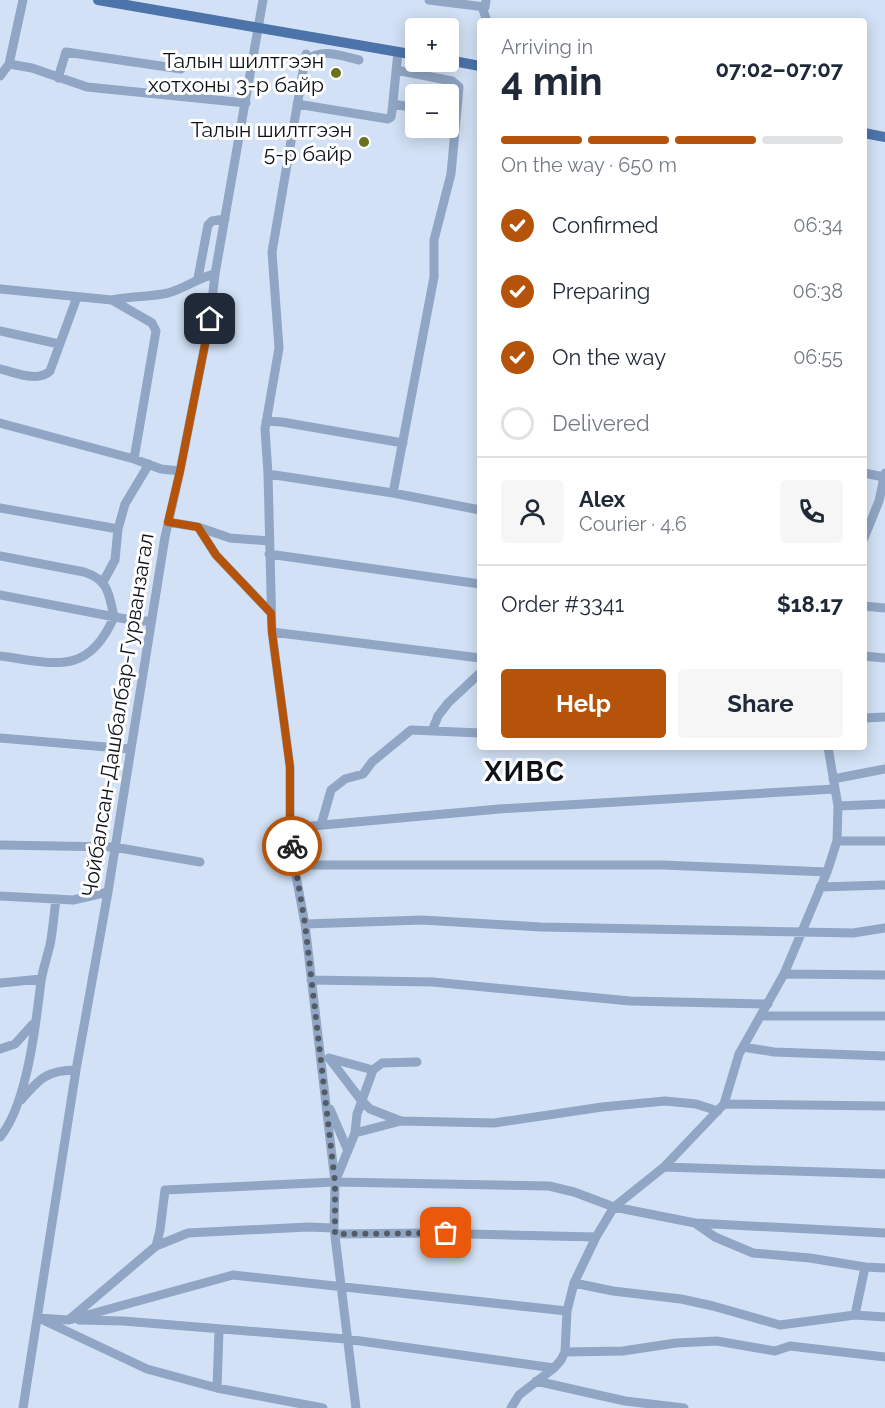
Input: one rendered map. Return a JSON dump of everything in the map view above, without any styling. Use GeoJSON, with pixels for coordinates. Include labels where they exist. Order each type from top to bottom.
{"type":"FeatureCollection","features":[{"type":"Feature","properties":{"kind":"main road"},"geometry":{"type":"LineString","coordinates":[[98,0],[405,53]]}},
{"type":"Feature","properties":{"kind":"main road"},"geometry":{"type":"LineString","coordinates":[[459,62],[477,65]]}},
{"type":"Feature","properties":{"kind":"main road"},"geometry":{"type":"LineString","coordinates":[[867,134],[885,137]]}},
{"type":"Feature","properties":{"kind":"street"},"geometry":{"type":"LineString","coordinates":[[0,76],[9,64],[23,0]]}},
{"type":"Feature","properties":{"kind":"street","name":"Чойбалсан-Дашбалбар-Гурванзагал"},"geometry":{"type":"LineString","coordinates":[[23,1408],[150,621],[210,319],[215,274],[264,0]]}},
{"type":"Feature","properties":{"kind":"street"},"geometry":{"type":"LineString","coordinates":[[429,0],[484,4]]}},
{"type":"Feature","properties":{"kind":"street"},"geometry":{"type":"LineString","coordinates":[[58,78],[66,52],[182,69]]}},
{"type":"Feature","properties":{"kind":"street"},"geometry":{"type":"LineString","coordinates":[[356,1408],[346,1339],[335,1231],[335,1182],[326,1098],[325,1056],[311,980],[290,828],[290,767],[272,632],[268,474],[265,453],[266,421],[279,348],[272,252],[305,58],[324,52],[358,60]]}},
{"type":"Feature","properties":{"kind":"street"},"geometry":{"type":"LineString","coordinates":[[297,104],[388,119],[391,117],[393,104],[398,52]]}},
{"type":"Feature","properties":{"kind":"street"},"geometry":{"type":"LineString","coordinates":[[9,64],[32,68],[87,87],[246,103]]}},
{"type":"Feature","properties":{"kind":"street"},"geometry":{"type":"LineString","coordinates":[[396,70],[453,81],[456,84]]}},
{"type":"Feature","properties":{"kind":"street"},"geometry":{"type":"LineString","coordinates":[[393,104],[405,106]]}},
{"type":"Feature","properties":{"kind":"street"},"geometry":{"type":"LineString","coordinates":[[393,493],[432,286],[435,262],[434,240],[451,174],[452,138]]}},
{"type":"Feature","properties":{"kind":"street"},"geometry":{"type":"LineString","coordinates":[[198,278],[208,225],[212,221],[225,219]]}},
{"type":"Feature","properties":{"kind":"street"},"geometry":{"type":"LineString","coordinates":[[0,290],[112,300],[134,295],[165,294],[184,288],[198,278],[215,274]]}},
{"type":"Feature","properties":{"kind":"street"},"geometry":{"type":"LineString","coordinates":[[0,369],[42,377],[50,371],[77,297]]}},
{"type":"Feature","properties":{"kind":"street"},"geometry":{"type":"LineString","coordinates":[[112,300],[152,323],[156,331],[134,459]]}},
{"type":"Feature","properties":{"kind":"street"},"geometry":{"type":"LineString","coordinates":[[0,331],[58,344]]}},
{"type":"Feature","properties":{"kind":"street"},"geometry":{"type":"LineString","coordinates":[[266,421],[403,443]]}},
{"type":"Feature","properties":{"kind":"street"},"geometry":{"type":"LineString","coordinates":[[0,423],[134,459],[161,469],[180,471]]}},
{"type":"Feature","properties":{"kind":"street"},"geometry":{"type":"LineString","coordinates":[[103,582],[115,560],[118,529],[125,504],[149,464]]}},
{"type":"Feature","properties":{"kind":"street"},"geometry":{"type":"LineString","coordinates":[[867,473],[884,475],[879,501],[867,531]]}},
{"type":"Feature","properties":{"kind":"street"},"geometry":{"type":"LineString","coordinates":[[268,474],[393,493],[477,509]]}},
{"type":"Feature","properties":{"kind":"street"},"geometry":{"type":"LineString","coordinates":[[0,508],[118,529]]}},
{"type":"Feature","properties":{"kind":"street"},"geometry":{"type":"LineString","coordinates":[[168,522],[198,527],[230,538],[269,542]]}},
{"type":"Feature","properties":{"kind":"street"},"geometry":{"type":"LineString","coordinates":[[198,527],[216,555],[271,613]]}},
{"type":"Feature","properties":{"kind":"street"},"geometry":{"type":"LineString","coordinates":[[269,554],[477,584]]}},
{"type":"Feature","properties":{"kind":"street"},"geometry":{"type":"LineString","coordinates":[[0,556],[96,576],[103,582],[109,594],[114,616],[101,640],[88,654],[74,662],[50,662],[0,656]]}},
{"type":"Feature","properties":{"kind":"street"},"geometry":{"type":"LineString","coordinates":[[0,595],[150,621]]}},
{"type":"Feature","properties":{"kind":"street"},"geometry":{"type":"LineString","coordinates":[[867,606],[885,608]]}},
{"type":"Feature","properties":{"kind":"street"},"geometry":{"type":"LineString","coordinates":[[272,632],[477,658]]}},
{"type":"Feature","properties":{"kind":"street"},"geometry":{"type":"LineString","coordinates":[[867,656],[885,658]]}},
{"type":"Feature","properties":{"kind":"street"},"geometry":{"type":"LineString","coordinates":[[432,731],[438,716],[448,703],[477,676]]}},
{"type":"Feature","properties":{"kind":"street"},"geometry":{"type":"LineString","coordinates":[[867,718],[885,717]]}},
{"type":"Feature","properties":{"kind":"street"},"geometry":{"type":"LineString","coordinates":[[321,825],[331,790],[345,779],[363,774],[372,762],[411,730],[477,733]]}},
{"type":"Feature","properties":{"kind":"street"},"geometry":{"type":"LineString","coordinates":[[0,738],[130,749]]}},
{"type":"Feature","properties":{"kind":"street"},"geometry":{"type":"LineString","coordinates":[[511,1408],[519,1395],[554,1368],[565,1352],[567,1311],[574,1283],[596,1236],[614,1207],[664,1167],[721,1108],[743,1047],[784,974],[803,932],[837,841],[838,806],[828,750]]}},
{"type":"Feature","properties":{"kind":"street"},"geometry":{"type":"LineString","coordinates":[[290,828],[499,809],[834,784],[885,769]]}},
{"type":"Feature","properties":{"kind":"street"},"geometry":{"type":"LineString","coordinates":[[838,806],[885,804]]}},
{"type":"Feature","properties":{"kind":"street"},"geometry":{"type":"LineString","coordinates":[[837,841],[885,841]]}},
{"type":"Feature","properties":{"kind":"street"},"geometry":{"type":"LineString","coordinates":[[0,845],[114,847],[200,862]]}},
{"type":"Feature","properties":{"kind":"street"},"geometry":{"type":"LineString","coordinates":[[294,865],[663,865],[827,872]]}},
{"type":"Feature","properties":{"kind":"street"},"geometry":{"type":"LineString","coordinates":[[820,887],[885,885]]}},
{"type":"Feature","properties":{"kind":"street"},"geometry":{"type":"LineString","coordinates":[[0,896],[73,900],[108,892]]}},
{"type":"Feature","properties":{"kind":"street"},"geometry":{"type":"LineString","coordinates":[[0,1137],[9,1127],[19,1102],[36,1020],[41,979],[50,944],[56,899]]}},
{"type":"Feature","properties":{"kind":"street"},"geometry":{"type":"LineString","coordinates":[[305,924],[422,921],[541,927],[853,933],[885,928]]}},
{"type":"Feature","properties":{"kind":"street"},"geometry":{"type":"LineString","coordinates":[[784,974],[885,975]]}},
{"type":"Feature","properties":{"kind":"street"},"geometry":{"type":"LineString","coordinates":[[0,983],[41,979]]}},
{"type":"Feature","properties":{"kind":"street"},"geometry":{"type":"LineString","coordinates":[[311,980],[433,982],[630,1000],[768,1004]]}},
{"type":"Feature","properties":{"kind":"street"},"geometry":{"type":"LineString","coordinates":[[761,1016],[885,1016]]}},
{"type":"Feature","properties":{"kind":"street"},"geometry":{"type":"LineString","coordinates":[[0,1049],[15,1044],[26,1035],[36,1020]]}},
{"type":"Feature","properties":{"kind":"street"},"geometry":{"type":"LineString","coordinates":[[743,1047],[774,1052],[885,1056]]}},
{"type":"Feature","properties":{"kind":"street"},"geometry":{"type":"LineString","coordinates":[[325,1056],[373,1070]]}},
{"type":"Feature","properties":{"kind":"street"},"geometry":{"type":"LineString","coordinates":[[325,1056],[361,1100],[376,1113],[401,1121]]}},
{"type":"Feature","properties":{"kind":"street"},"geometry":{"type":"LineString","coordinates":[[335,1182],[355,1133],[361,1100],[373,1070],[382,1063],[417,1062]]}},
{"type":"Feature","properties":{"kind":"street"},"geometry":{"type":"LineString","coordinates":[[19,1102],[40,1079],[59,1070],[76,1070]]}},
{"type":"Feature","properties":{"kind":"street"},"geometry":{"type":"LineString","coordinates":[[326,1098],[348,1151]]}},
{"type":"Feature","properties":{"kind":"street"},"geometry":{"type":"LineString","coordinates":[[355,1133],[401,1121],[494,1123],[602,1107],[665,1101],[721,1108],[885,1106]]}},
{"type":"Feature","properties":{"kind":"street"},"geometry":{"type":"LineString","coordinates":[[664,1167],[885,1174]]}},
{"type":"Feature","properties":{"kind":"street"},"geometry":{"type":"LineString","coordinates":[[156,1245],[165,1190],[335,1182],[549,1186],[574,1192],[614,1207],[695,1223],[885,1233]]}},
{"type":"Feature","properties":{"kind":"street"},"geometry":{"type":"LineString","coordinates":[[695,1223],[715,1237],[753,1253],[885,1268]]}},
{"type":"Feature","properties":{"kind":"street"},"geometry":{"type":"LineString","coordinates":[[69,1320],[156,1245],[188,1233],[308,1227],[335,1231],[596,1236]]}},
{"type":"Feature","properties":{"kind":"street"},"geometry":{"type":"LineString","coordinates":[[855,1315],[865,1267]]}},
{"type":"Feature","properties":{"kind":"street"},"geometry":{"type":"LineString","coordinates":[[69,1320],[233,1275],[567,1311]]}},
{"type":"Feature","properties":{"kind":"street"},"geometry":{"type":"LineString","coordinates":[[574,1283],[613,1291],[681,1299],[780,1325],[855,1315],[885,1317]]}},
{"type":"Feature","properties":{"kind":"street"},"geometry":{"type":"LineString","coordinates":[[38,1318],[123,1321],[346,1339],[554,1368]]}},
{"type":"Feature","properties":{"kind":"street"},"geometry":{"type":"LineString","coordinates":[[38,1318],[147,1369],[217,1388],[323,1408]]}},
{"type":"Feature","properties":{"kind":"street"},"geometry":{"type":"LineString","coordinates":[[217,1388],[219,1330]]}},
{"type":"Feature","properties":{"kind":"street"},"geometry":{"type":"LineString","coordinates":[[565,1352],[623,1351],[676,1343],[717,1341],[774,1351],[790,1346],[885,1357]]}},
{"type":"Feature","properties":{"kind":"street"},"geometry":{"type":"LineString","coordinates":[[536,1381],[625,1401],[684,1408]]}},
{"type":"Feature","properties":{"kind":"way so far"},"geometry":{"type":"LineString","coordinates":[[292,846],[305,924],[326,1098],[335,1182],[335,1234],[446,1233]]}},
{"type":"Feature","properties":{"kind":"place","name":"Талын шилтгээн хотхоны 3-р байр"},"geometry":{"type":"Point","coordinates":[336,73]}},
{"type":"Feature","properties":{"kind":"place","name":"Талын шилтгээн 5-р байр"},"geometry":{"type":"Point","coordinates":[364,142]}},
{"type":"Feature","properties":{"kind":"district","name":"ХИВС"},"geometry":{"type":"Point","coordinates":[525,772]}},
{"type":"Feature","properties":{"kind":"route"},"geometry":{"type":"LineString","coordinates":[[210,319],[168,522],[198,527],[216,555],[271,613],[290,767],[292,846]]}}]}
